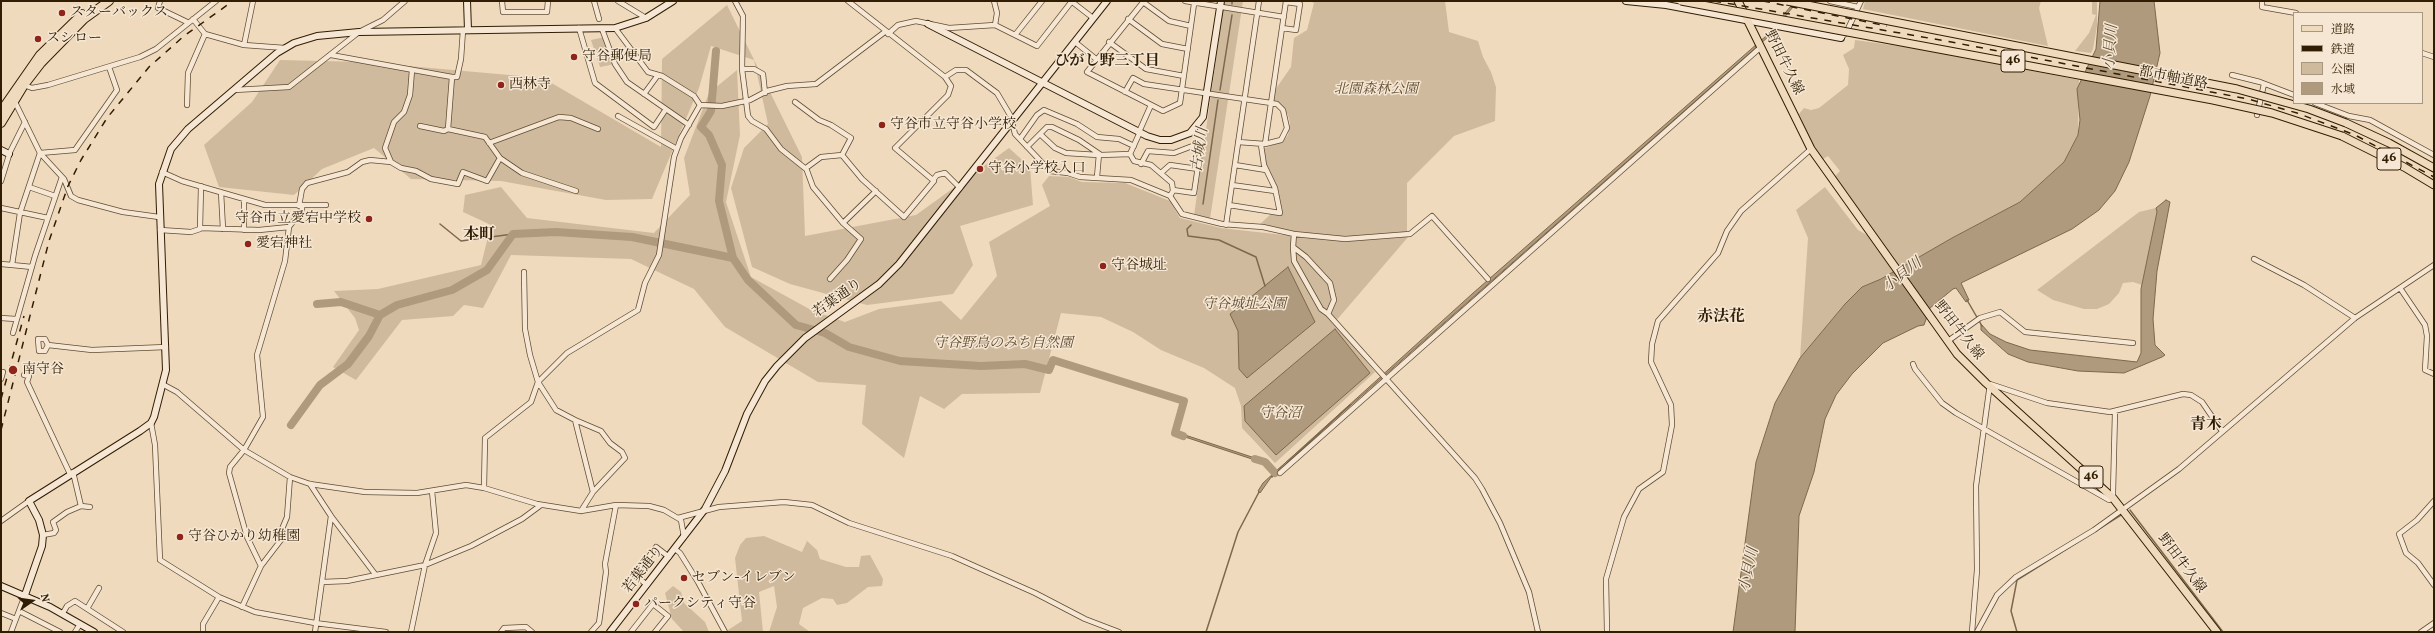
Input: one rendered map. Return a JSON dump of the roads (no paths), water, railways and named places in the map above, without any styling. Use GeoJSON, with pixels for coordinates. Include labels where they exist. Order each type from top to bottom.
{"type":"FeatureCollection","features":[{"type":"Feature","properties":{"kind":"highway"},"geometry":{"type":"LineString","coordinates":[[1,111],[40,56],[63,30],[100,1]]}},
{"type":"Feature","properties":{"kind":"highway"},"geometry":{"type":"LineString","coordinates":[[1,124],[24,85],[67,34],[109,1]]}},
{"type":"Feature","properties":{"kind":"main road","name":"都市軸道路"},"geometry":{"type":"LineString","coordinates":[[1681,1],[2213,100],[2272,113],[2342,136],[2404,167],[2434,185]]}},
{"type":"Feature","properties":{"kind":"main road","name":"野田牛久線"},"geometry":{"type":"LineString","coordinates":[[1738,1],[1811,149],[1946,340],[1966,364],[2113,498],[2217,632]]}},
{"type":"Feature","properties":{"kind":"main road","name":"都市軸道路"},"geometry":{"type":"LineString","coordinates":[[1787,1],[2243,91],[2309,109],[2346,123],[2395,146],[2434,168]]}},
{"type":"Feature","properties":{"kind":"street"},"geometry":{"type":"LineString","coordinates":[[160,1],[158,8],[187,22]]}},
{"type":"Feature","properties":{"kind":"street"},"geometry":{"type":"LineString","coordinates":[[24,85],[32,88],[48,85],[140,57],[156,49],[187,22],[216,1]]}},
{"type":"Feature","properties":{"kind":"street"},"geometry":{"type":"LineString","coordinates":[[244,45],[253,1]]}},
{"type":"Feature","properties":{"kind":"street"},"geometry":{"type":"LineString","coordinates":[[234,90],[289,87],[359,32],[383,20],[404,1]]}},
{"type":"Feature","properties":{"kind":"street"},"geometry":{"type":"LineString","coordinates":[[331,55],[457,77],[466,30],[467,1]]}},
{"type":"Feature","properties":{"kind":"street"},"geometry":{"type":"LineString","coordinates":[[502,1],[503,12],[547,12],[548,1]]}},
{"type":"Feature","properties":{"kind":"street"},"geometry":{"type":"LineString","coordinates":[[594,1],[599,19]]}},
{"type":"Feature","properties":{"kind":"street"},"geometry":{"type":"LineString","coordinates":[[618,1],[646,18]]}},
{"type":"Feature","properties":{"kind":"street"},"geometry":{"type":"LineString","coordinates":[[386,632],[315,623],[255,612],[218,597],[160,560],[159,509],[153,429],[151,423],[164,385],[166,347],[158,198],[162,172],[174,144],[259,67],[285,48],[317,36],[359,32],[615,28],[646,18],[673,1]]}},
{"type":"Feature","properties":{"kind":"street"},"geometry":{"type":"LineString","coordinates":[[735,1],[743,16],[742,69],[747,113],[752,121],[766,130],[781,149],[806,169],[812,187],[844,223],[861,239],[847,260],[830,279]]}},
{"type":"Feature","properties":{"kind":"street"},"geometry":{"type":"LineString","coordinates":[[848,1],[945,77],[950,86],[948,95],[895,148],[933,180]]}},
{"type":"Feature","properties":{"kind":"street"},"geometry":{"type":"LineString","coordinates":[[994,1],[997,13],[995,25]]}},
{"type":"Feature","properties":{"kind":"street"},"geometry":{"type":"LineString","coordinates":[[1015,35],[1042,1]]}},
{"type":"Feature","properties":{"kind":"street"},"geometry":{"type":"LineString","coordinates":[[615,28],[648,72],[658,75],[694,96],[700,104],[722,106],[756,98],[765,92],[787,86],[816,84],[887,32],[898,25],[907,22],[916,21],[962,29],[995,25],[1037,46],[1072,1],[1093,18]]}},
{"type":"Feature","properties":{"kind":"street","name":"若葉通り"},"geometry":{"type":"LineString","coordinates":[[610,632],[705,509],[718,486],[747,414],[765,381],[792,350],[822,324],[864,295],[888,276],[907,255],[1107,1]]}},
{"type":"Feature","properties":{"kind":"street"},"geometry":{"type":"LineString","coordinates":[[1191,26],[1169,21],[1143,1],[1109,42],[1087,72],[1163,111],[1180,103],[1188,49],[1194,4]]}},
{"type":"Feature","properties":{"kind":"street"},"geometry":{"type":"LineString","coordinates":[[1184,1],[1194,4],[1221,4],[1257,13],[1284,17]]}},
{"type":"Feature","properties":{"kind":"street"},"geometry":{"type":"LineString","coordinates":[[1226,225],[1259,1]]}},
{"type":"Feature","properties":{"kind":"street"},"geometry":{"type":"LineString","coordinates":[[1626,1],[1666,5],[1841,38],[1846,33],[1861,1]]}},
{"type":"Feature","properties":{"kind":"street"},"geometry":{"type":"LineString","coordinates":[[1830,1],[1858,7]]}},
{"type":"Feature","properties":{"kind":"street"},"geometry":{"type":"LineString","coordinates":[[2262,1],[2262,7],[2293,12]]}},
{"type":"Feature","properties":{"kind":"street"},"geometry":{"type":"LineString","coordinates":[[1229,205],[1280,213],[1275,191],[1266,170],[1263,145],[1271,103],[1282,28],[1284,17],[1286,2],[1300,4],[1296,30],[1282,28]]}},
{"type":"Feature","properties":{"kind":"street"},"geometry":{"type":"LineString","coordinates":[[928,24],[1140,132],[1160,140],[1171,140],[1185,136],[1198,125],[1202,117],[1221,4]]}},
{"type":"Feature","properties":{"kind":"street"},"geometry":{"type":"LineString","coordinates":[[193,18],[205,34],[244,45],[285,48]]}},
{"type":"Feature","properties":{"kind":"street"},"geometry":{"type":"LineString","coordinates":[[1128,19],[1162,44],[1188,49]]}},
{"type":"Feature","properties":{"kind":"street"},"geometry":{"type":"LineString","coordinates":[[579,28],[596,84],[654,127],[666,109]]}},
{"type":"Feature","properties":{"kind":"street"},"geometry":{"type":"LineString","coordinates":[[602,29],[615,64],[627,82],[689,125]]}},
{"type":"Feature","properties":{"kind":"street"},"geometry":{"type":"LineString","coordinates":[[187,105],[188,73],[205,34]]}},
{"type":"Feature","properties":{"kind":"street"},"geometry":{"type":"LineString","coordinates":[[1075,42],[1096,59]]}},
{"type":"Feature","properties":{"kind":"street"},"geometry":{"type":"LineString","coordinates":[[1109,42],[1146,69],[1184,76]]}},
{"type":"Feature","properties":{"kind":"street"},"geometry":{"type":"LineString","coordinates":[[1280,473],[1761,47]]}},
{"type":"Feature","properties":{"kind":"street"},"geometry":{"type":"LineString","coordinates":[[2423,53],[2434,57]]}},
{"type":"Feature","properties":{"kind":"street"},"geometry":{"type":"LineString","coordinates":[[40,153],[75,150],[117,90],[109,67]]}},
{"type":"Feature","properties":{"kind":"street"},"geometry":{"type":"LineString","coordinates":[[742,69],[754,69],[763,74],[765,92]]}},
{"type":"Feature","properties":{"kind":"street"},"geometry":{"type":"LineString","coordinates":[[945,77],[959,69],[966,70],[997,93],[1013,121],[1015,134],[1050,172],[1068,173],[1080,177],[1128,179],[1170,196],[1182,214],[1226,225],[1263,227],[1294,234],[1345,239],[1406,235],[1413,232],[1432,216],[1488,279]]}},
{"type":"Feature","properties":{"kind":"street"},"geometry":{"type":"LineString","coordinates":[[391,162],[385,148],[394,122],[404,112],[410,95],[412,70]]}},
{"type":"Feature","properties":{"kind":"street"},"geometry":{"type":"LineString","coordinates":[[644,94],[658,75]]}},
{"type":"Feature","properties":{"kind":"street"},"geometry":{"type":"LineString","coordinates":[[2232,75],[2264,84],[2293,95]]}},
{"type":"Feature","properties":{"kind":"street"},"geometry":{"type":"LineString","coordinates":[[448,129],[452,77]]}},
{"type":"Feature","properties":{"kind":"street"},"geometry":{"type":"LineString","coordinates":[[1125,92],[1134,78],[1144,84],[1277,104],[1283,110],[1287,128],[1281,140],[1263,145],[1238,142]]}},
{"type":"Feature","properties":{"kind":"street"},"geometry":{"type":"LineString","coordinates":[[2257,116],[2264,84]]}},
{"type":"Feature","properties":{"kind":"street"},"geometry":{"type":"LineString","coordinates":[[14,100],[40,153],[62,176],[72,196],[78,200],[123,212],[159,217]]}},
{"type":"Feature","properties":{"kind":"street"},"geometry":{"type":"LineString","coordinates":[[795,102],[819,120],[831,125],[851,138],[842,155]]}},
{"type":"Feature","properties":{"kind":"street"},"geometry":{"type":"LineString","coordinates":[[484,488],[485,438],[531,402],[538,382],[566,353],[638,310],[645,283],[659,255],[677,149],[700,104]]}},
{"type":"Feature","properties":{"kind":"street"},"geometry":{"type":"LineString","coordinates":[[2318,104],[2348,116],[2370,120],[2434,155]]}},
{"type":"Feature","properties":{"kind":"street"},"geometry":{"type":"LineString","coordinates":[[1130,154],[1151,105]]}},
{"type":"Feature","properties":{"kind":"street"},"geometry":{"type":"LineString","coordinates":[[1020,139],[1037,115],[1044,110],[1077,124],[1097,137],[1123,140],[1134,146]]}},
{"type":"Feature","properties":{"kind":"street"},"geometry":{"type":"LineString","coordinates":[[618,116],[677,149]]}},
{"type":"Feature","properties":{"kind":"street"},"geometry":{"type":"LineString","coordinates":[[489,143],[559,117],[571,118],[598,129]]}},
{"type":"Feature","properties":{"kind":"street"},"geometry":{"type":"LineString","coordinates":[[1,181],[9,154],[25,122]]}},
{"type":"Feature","properties":{"kind":"street"},"geometry":{"type":"LineString","coordinates":[[420,126],[444,131],[448,129],[485,137],[500,158],[522,173],[576,191]]}},
{"type":"Feature","properties":{"kind":"street"},"geometry":{"type":"LineString","coordinates":[[1027,147],[1047,127],[1052,126],[1079,140],[1098,154]]}},
{"type":"Feature","properties":{"kind":"street"},"geometry":{"type":"LineString","coordinates":[[1040,134],[1055,148],[1066,154],[1130,154]]}},
{"type":"Feature","properties":{"kind":"street"},"geometry":{"type":"LineString","coordinates":[[1141,164],[1148,151],[1174,153],[1195,145],[1201,146],[1194,193],[1173,190]]}},
{"type":"Feature","properties":{"kind":"street"},"geometry":{"type":"LineString","coordinates":[[1607,632],[1606,579],[1624,517],[1640,489],[1663,472],[1672,425],[1671,405],[1651,362],[1652,344],[1658,321],[1718,253],[1727,231],[1741,211],[1811,149]]}},
{"type":"Feature","properties":{"kind":"street"},"geometry":{"type":"LineString","coordinates":[[1,150],[9,154]]}},
{"type":"Feature","properties":{"kind":"street"},"geometry":{"type":"LineString","coordinates":[[12,265],[20,213],[40,153]]}},
{"type":"Feature","properties":{"kind":"street"},"geometry":{"type":"LineString","coordinates":[[1097,177],[1098,154]]}},
{"type":"Feature","properties":{"kind":"street"},"geometry":{"type":"LineString","coordinates":[[1130,154],[1134,161],[1141,164],[1151,165],[1172,183],[1173,190],[1170,196]]}},
{"type":"Feature","properties":{"kind":"street"},"geometry":{"type":"LineString","coordinates":[[806,169],[821,157],[842,155]]}},
{"type":"Feature","properties":{"kind":"street"},"geometry":{"type":"LineString","coordinates":[[842,155],[862,179],[904,217],[937,175],[945,173],[960,188]]}},
{"type":"Feature","properties":{"kind":"street"},"geometry":{"type":"LineString","coordinates":[[261,566],[247,537],[229,473],[230,467],[244,450],[263,417],[258,355],[285,261],[289,227],[302,210],[302,189],[308,183],[348,172],[362,162],[370,160],[391,162],[401,168],[416,171],[431,179],[458,184],[463,172],[487,181],[500,158]]}},
{"type":"Feature","properties":{"kind":"street"},"geometry":{"type":"LineString","coordinates":[[1161,173],[1170,165],[1198,169]]}},
{"type":"Feature","properties":{"kind":"street"},"geometry":{"type":"LineString","coordinates":[[1235,165],[1266,170]]}},
{"type":"Feature","properties":{"kind":"street"},"geometry":{"type":"LineString","coordinates":[[162,172],[201,186],[274,206],[326,205]]}},
{"type":"Feature","properties":{"kind":"street"},"geometry":{"type":"LineString","coordinates":[[14,333],[16,319],[62,176]]}},
{"type":"Feature","properties":{"kind":"street"},"geometry":{"type":"LineString","coordinates":[[1232,185],[1275,191]]}},
{"type":"Feature","properties":{"kind":"street"},"geometry":{"type":"LineString","coordinates":[[201,186],[201,228]]}},
{"type":"Feature","properties":{"kind":"street"},"geometry":{"type":"LineString","coordinates":[[29,187],[55,196]]}},
{"type":"Feature","properties":{"kind":"street"},"geometry":{"type":"LineString","coordinates":[[844,223],[876,191]]}},
{"type":"Feature","properties":{"kind":"street"},"geometry":{"type":"LineString","coordinates":[[222,192],[223,229]]}},
{"type":"Feature","properties":{"kind":"street"},"geometry":{"type":"LineString","coordinates":[[244,199],[244,230]]}},
{"type":"Feature","properties":{"kind":"street"},"geometry":{"type":"LineString","coordinates":[[1,208],[48,218]]}},
{"type":"Feature","properties":{"kind":"street"},"geometry":{"type":"LineString","coordinates":[[160,230],[191,232],[201,228],[244,230],[289,227]]}},
{"type":"Feature","properties":{"kind":"street"},"geometry":{"type":"LineString","coordinates":[[1294,234],[1294,261],[1321,309],[1328,314],[1475,478],[1482,489],[1500,523],[1529,592],[1538,632]]}},
{"type":"Feature","properties":{"kind":"street"},"geometry":{"type":"LineString","coordinates":[[1293,247],[1329,279],[1334,300],[1328,314]]}},
{"type":"Feature","properties":{"kind":"street"},"geometry":{"type":"LineString","coordinates":[[2254,259],[2304,285],[2355,318]]}},
{"type":"Feature","properties":{"kind":"street"},"geometry":{"type":"LineString","coordinates":[[1,264],[32,267]]}},
{"type":"Feature","properties":{"kind":"street"},"geometry":{"type":"LineString","coordinates":[[1976,632],[1997,594],[2009,583],[2123,510],[2179,469],[2355,318],[2434,265]]}},
{"type":"Feature","properties":{"kind":"street"},"geometry":{"type":"LineString","coordinates":[[524,272],[526,329],[530,355],[538,382],[556,410],[574,420],[601,431],[610,443],[622,452],[625,458],[593,492],[582,511]]}},
{"type":"Feature","properties":{"kind":"street"},"geometry":{"type":"LineString","coordinates":[[2400,288],[2425,325],[2427,336],[2425,370],[2434,374]]}},
{"type":"Feature","properties":{"kind":"street"},"geometry":{"type":"LineString","coordinates":[[1946,340],[1980,318],[2000,312],[2025,332],[2133,343]]}},
{"type":"Feature","properties":{"kind":"street"},"geometry":{"type":"LineString","coordinates":[[1,318],[16,319]]}},
{"type":"Feature","properties":{"kind":"street"},"geometry":{"type":"LineString","coordinates":[[48,345],[101,350],[166,347]]}},
{"type":"Feature","properties":{"kind":"street"},"geometry":{"type":"LineString","coordinates":[[1913,364],[1942,403],[2109,500],[2113,498],[2115,412]]}},
{"type":"Feature","properties":{"kind":"street"},"geometry":{"type":"LineString","coordinates":[[1,372],[3,372],[1,379]]}},
{"type":"Feature","properties":{"kind":"street"},"geometry":{"type":"LineString","coordinates":[[24,375],[29,376],[27,382],[71,473],[81,506]]}},
{"type":"Feature","properties":{"kind":"street"},"geometry":{"type":"LineString","coordinates":[[1972,632],[1977,563],[1976,486],[1990,386],[1994,384],[2047,403],[2115,412],[2178,395],[2191,395],[2202,402],[2222,431]]}},
{"type":"Feature","properties":{"kind":"street"},"geometry":{"type":"LineString","coordinates":[[164,385],[177,392],[244,450],[290,477],[310,484],[365,492],[432,491],[466,485],[484,488],[541,505],[582,511],[616,506],[649,506],[664,510],[681,520],[684,537]]}},
{"type":"Feature","properties":{"kind":"street"},"geometry":{"type":"LineString","coordinates":[[574,420],[593,492]]}},
{"type":"Feature","properties":{"kind":"street"},"geometry":{"type":"LineString","coordinates":[[1,521],[71,473],[151,423]]}},
{"type":"Feature","properties":{"kind":"street"},"geometry":{"type":"LineString","coordinates":[[242,607],[261,566],[284,536],[282,529],[287,516],[290,477]]}},
{"type":"Feature","properties":{"kind":"street"},"geometry":{"type":"LineString","coordinates":[[310,484],[331,516],[375,574]]}},
{"type":"Feature","properties":{"kind":"street"},"geometry":{"type":"LineString","coordinates":[[411,632],[426,565],[436,533],[432,491]]}},
{"type":"Feature","properties":{"kind":"street"},"geometry":{"type":"LineString","coordinates":[[11,632],[42,546],[43,535],[39,520],[29,501]]}},
{"type":"Feature","properties":{"kind":"street"},"geometry":{"type":"LineString","coordinates":[[678,518],[705,509],[784,502],[812,505],[849,523],[952,556],[1035,593],[1085,619],[1119,632]]}},
{"type":"Feature","properties":{"kind":"street"},"geometry":{"type":"LineString","coordinates":[[2434,502],[2417,520],[2399,534],[2406,554],[2418,563],[2434,585]]}},
{"type":"Feature","properties":{"kind":"street"},"geometry":{"type":"LineString","coordinates":[[322,582],[347,581],[375,574],[426,565],[471,546],[522,519],[541,505]]}},
{"type":"Feature","properties":{"kind":"street"},"geometry":{"type":"LineString","coordinates":[[43,535],[54,533],[56,530],[53,522],[67,512],[81,506],[90,507]]}},
{"type":"Feature","properties":{"kind":"street"},"geometry":{"type":"LineString","coordinates":[[591,632],[599,623],[606,572],[605,564],[616,506]]}},
{"type":"Feature","properties":{"kind":"street"},"geometry":{"type":"LineString","coordinates":[[315,632],[315,623],[331,516]]}},
{"type":"Feature","properties":{"kind":"street"},"geometry":{"type":"LineString","coordinates":[[647,585],[635,575],[656,547],[669,557]]}},
{"type":"Feature","properties":{"kind":"street"},"geometry":{"type":"LineString","coordinates":[[675,549],[680,553],[698,582],[725,632]]}},
{"type":"Feature","properties":{"kind":"street"},"geometry":{"type":"LineString","coordinates":[[1,586],[62,613],[94,632]]}},
{"type":"Feature","properties":{"kind":"street"},"geometry":{"type":"LineString","coordinates":[[88,607],[99,588]]}},
{"type":"Feature","properties":{"kind":"street"},"geometry":{"type":"LineString","coordinates":[[203,632],[203,624],[218,597]]}},
{"type":"Feature","properties":{"kind":"street"},"geometry":{"type":"LineString","coordinates":[[62,613],[67,606],[75,601],[88,607],[123,632]]}},
{"type":"Feature","properties":{"kind":"street"},"geometry":{"type":"LineString","coordinates":[[631,632],[653,604],[668,616],[656,632]]}},
{"type":"Feature","properties":{"kind":"street"},"geometry":{"type":"LineString","coordinates":[[19,612],[60,632]]}},
{"type":"Feature","properties":{"kind":"street"},"geometry":{"type":"LineString","coordinates":[[1,613],[16,619]]}},
{"type":"Feature","properties":{"kind":"street"},"geometry":{"type":"LineString","coordinates":[[2421,632],[2434,623]]}},
{"type":"Feature","properties":{"kind":"street"},"geometry":{"type":"LineString","coordinates":[[75,632],[80,624]]}},
{"type":"Feature","properties":{"kind":"street"},"geometry":{"type":"LineString","coordinates":[[501,632],[504,628],[526,627],[532,632]]}},
{"type":"Feature","properties":{"kind":"water"},"geometry":{"type":"Polygon","coordinates":[[[1795,1],[1798,1],[1768,37],[1274,473],[1472,294],[1766,36],[1795,1]]]}},
{"type":"Feature","properties":{"kind":"water","name":"小貝川"},"geometry":{"type":"Polygon","coordinates":[[[2100,1],[2154,1],[2160,53],[2150,96],[2129,162],[2115,191],[2099,210],[2072,229],[1961,283],[1969,300],[1966,302],[1956,288],[1953,289],[1930,308],[1924,325],[1918,326],[1883,343],[1852,374],[1836,395],[1825,419],[1814,472],[1799,516],[1795,632],[1733,632],[1756,462],[1775,403],[1800,358],[1845,304],[1862,287],[1881,279],[1952,238],[2020,202],[2064,162],[2078,135],[2080,120],[2077,89],[2096,49],[2100,1]]]}},
{"type":"Feature","properties":{"kind":"water"},"geometry":{"type":"Polygon","coordinates":[[[2166,200],[2170,202],[2157,271],[2153,319],[2155,345],[2165,355],[2124,373],[2078,371],[2028,362],[2008,354],[1981,330],[1981,324],[1990,334],[2006,342],[2030,350],[2137,362],[2141,353],[2141,289],[2157,212],[2156,208],[2166,200]]]}},
{"type":"Feature","properties":{"kind":"water"},"geometry":{"type":"Polygon","coordinates":[[[1288,267],[1315,322],[1247,378],[1239,369],[1238,331],[1230,314],[1288,267]]]}},
{"type":"Feature","properties":{"kind":"water","name":"守谷沼"},"geometry":{"type":"Polygon","coordinates":[[[1335,329],[1370,373],[1276,455],[1245,421],[1244,406],[1335,329]]]}},
{"type":"Feature","properties":{"kind":"water"},"geometry":{"type":"Polygon","coordinates":[[[1176,432],[1264,461],[1274,473],[1264,463],[1173,433],[1176,432]]]}},
{"type":"Feature","properties":{"kind":"water"},"geometry":{"type":"Polygon","coordinates":[[[1274,473],[1260,493],[1258,491],[1263,483],[1274,473]]]}},
{"type":"Feature","properties":{"kind":"waterway","name":"古城川"},"geometry":{"type":"LineString","coordinates":[[1220,90],[1232,15]]}},
{"type":"Feature","properties":{"kind":"waterway"},"geometry":{"type":"LineString","coordinates":[[716,51],[711,111],[701,127],[709,135],[722,165],[719,201],[733,258]]}},
{"type":"Feature","properties":{"kind":"waterway","name":"古城川"},"geometry":{"type":"LineString","coordinates":[[1203,204],[1218,100]]}},
{"type":"Feature","properties":{"kind":"waterway"},"geometry":{"type":"LineString","coordinates":[[440,224],[461,241],[513,234]]}},
{"type":"Feature","properties":{"kind":"waterway","name":"古城川"},"geometry":{"type":"LineString","coordinates":[[1191,225],[1187,229],[1188,236],[1219,240],[1256,257],[1265,286]]}},
{"type":"Feature","properties":{"kind":"waterway"},"geometry":{"type":"LineString","coordinates":[[291,425],[320,385],[348,364],[369,336],[380,315],[397,305],[452,290],[487,270],[513,234],[556,232],[632,237],[733,258],[748,280],[796,325],[825,333],[849,347],[900,361],[981,366],[1025,364],[1049,370],[1053,360],[1184,401],[1175,433],[1183,436]]}},
{"type":"Feature","properties":{"kind":"waterway"},"geometry":{"type":"LineString","coordinates":[[1967,300],[1982,326]]}},
{"type":"Feature","properties":{"kind":"waterway"},"geometry":{"type":"LineString","coordinates":[[317,304],[341,302],[380,315]]}},
{"type":"Feature","properties":{"kind":"waterway"},"geometry":{"type":"LineString","coordinates":[[1272,477],[1350,405]]}},
{"type":"Feature","properties":{"kind":"waterway"},"geometry":{"type":"LineString","coordinates":[[1255,459],[1265,462],[1275,473]]}},
{"type":"Feature","properties":{"kind":"waterway"},"geometry":{"type":"LineString","coordinates":[[1206,632],[1238,532],[1259,492]]}},
{"type":"Feature","properties":{"kind":"waterway"},"geometry":{"type":"LineString","coordinates":[[2130,510],[2223,632]]}},
{"type":"Feature","properties":{"kind":"waterway"},"geometry":{"type":"LineString","coordinates":[[2017,632],[2011,611],[2017,580],[2121,515]]}},
{"type":"Feature","properties":{"kind":"railway"},"geometry":{"type":"LineString","coordinates":[[1,430],[49,241],[68,186],[81,160],[107,118],[149,67],[184,36],[233,1]]}},
{"type":"Feature","properties":{"kind":"railway"},"geometry":{"type":"LineString","coordinates":[[1714,1],[1946,41],[2248,99],[2297,113],[2355,135],[2434,177]]}},
{"type":"Feature","properties":{"kind":"railway"},"geometry":{"type":"LineString","coordinates":[[1763,1],[1887,26]]}},
{"type":"Feature","properties":{"kind":"railway"},"geometry":{"type":"LineString","coordinates":[[1,399],[24,316]]}},
{"type":"Feature","properties":{"kind":"place","name":"スターバックス"},"geometry":{"type":"Point","coordinates":[62,13]}},
{"type":"Feature","properties":{"kind":"place","name":"スシロー"},"geometry":{"type":"Point","coordinates":[38,39]}},
{"type":"Feature","properties":{"kind":"place","name":"守谷郵便局"},"geometry":{"type":"Point","coordinates":[574,57]}},
{"type":"Feature","properties":{"kind":"place","name":"西林寺"},"geometry":{"type":"Point","coordinates":[501,85]}},
{"type":"Feature","properties":{"kind":"place","name":"守谷市立守谷小学校"},"geometry":{"type":"Point","coordinates":[882,125]}},
{"type":"Feature","properties":{"kind":"place","name":"守谷小学校入口"},"geometry":{"type":"Point","coordinates":[980,169]}},
{"type":"Feature","properties":{"kind":"place","name":"守谷市立愛宕中学校"},"geometry":{"type":"Point","coordinates":[369,219]}},
{"type":"Feature","properties":{"kind":"place","name":"愛宕神社"},"geometry":{"type":"Point","coordinates":[248,244]}},
{"type":"Feature","properties":{"kind":"place","name":"守谷城址"},"geometry":{"type":"Point","coordinates":[1103,266]}},
{"type":"Feature","properties":{"kind":"place","name":"南守谷"},"geometry":{"type":"Point","coordinates":[13,370]}},
{"type":"Feature","properties":{"kind":"place","name":"守谷ひかり幼稚園"},"geometry":{"type":"Point","coordinates":[180,537]}},
{"type":"Feature","properties":{"kind":"place","name":"セブン-イレブン"},"geometry":{"type":"Point","coordinates":[684,578]}},
{"type":"Feature","properties":{"kind":"place","name":"パークシティ守谷"},"geometry":{"type":"Point","coordinates":[636,604]}},
{"type":"Feature","properties":{"kind":"district","name":"ひがし野三丁目"},"geometry":{"type":"Point","coordinates":[1107,62]}},
{"type":"Feature","properties":{"kind":"district","name":"本町"},"geometry":{"type":"Point","coordinates":[479,236]}},
{"type":"Feature","properties":{"kind":"district","name":"赤法花"},"geometry":{"type":"Point","coordinates":[1721,318]}},
{"type":"Feature","properties":{"kind":"district","name":"青木"},"geometry":{"type":"Point","coordinates":[2206,426]}},
{"type":"Feature","properties":{"kind":"park label","name":"北園森林公園"},"geometry":{"type":"Point","coordinates":[1376,90]}},
{"type":"Feature","properties":{"kind":"park label","name":"守谷城址公園"},"geometry":{"type":"Point","coordinates":[1244,305]}},
{"type":"Feature","properties":{"kind":"park label","name":"守谷野鳥のみち自然園"},"geometry":{"type":"Point","coordinates":[1003,344]}}]}
